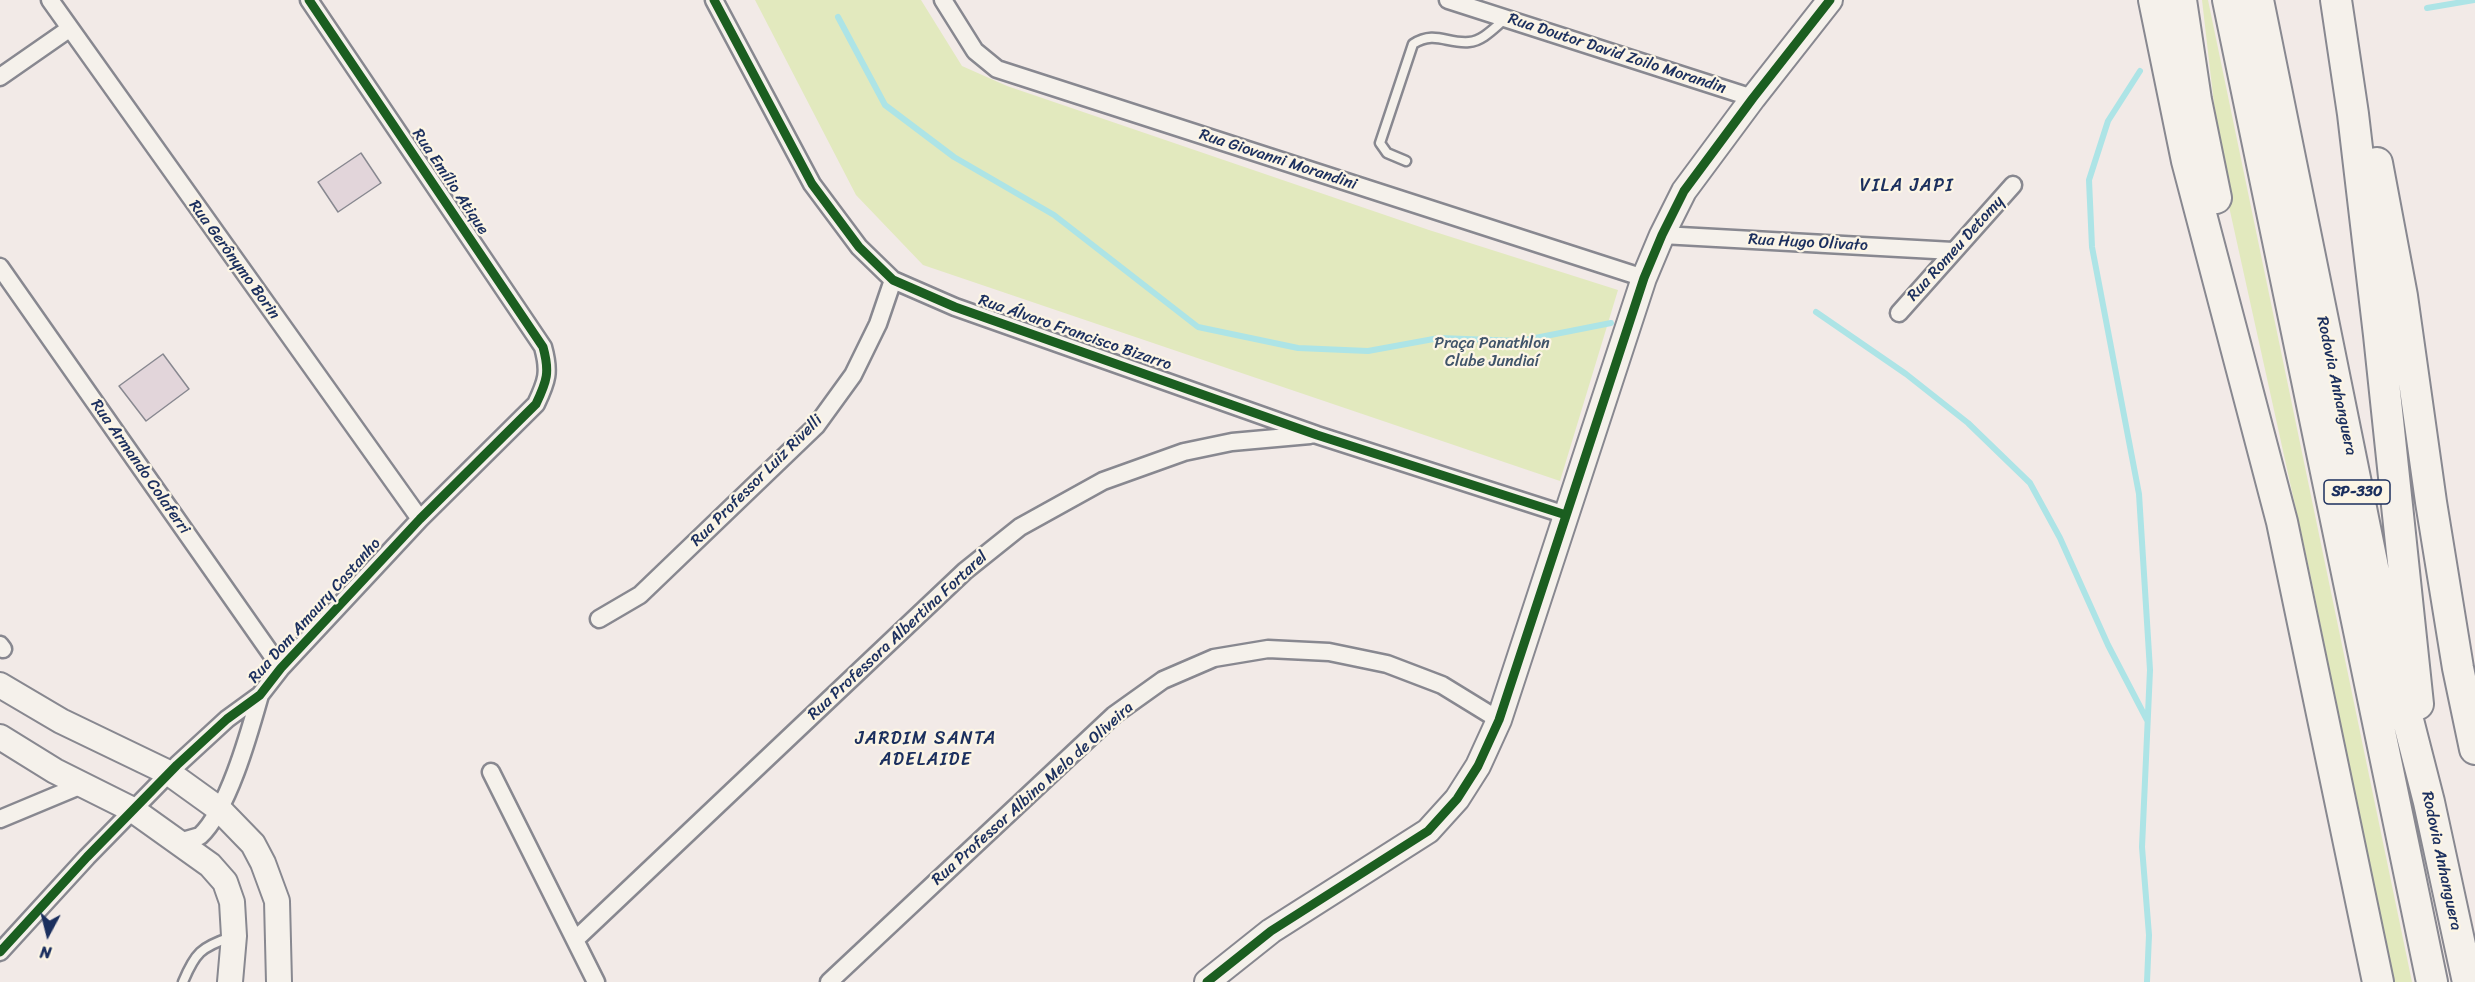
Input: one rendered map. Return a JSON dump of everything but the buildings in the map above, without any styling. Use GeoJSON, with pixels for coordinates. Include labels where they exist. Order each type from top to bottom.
{"type":"FeatureCollection","features":[{"type":"Feature","properties":{"kind":"highway"},"geometry":{"type":"LineString","coordinates":[[2154,0],[2187,161],[2282,522]]}},
{"type":"Feature","properties":{"kind":"highway"},"geometry":{"type":"LineString","coordinates":[[2181,0],[2196,100],[2378,982]]}},
{"type":"Feature","properties":{"kind":"highway","name":"Rodovia Anhanguera"},"geometry":{"type":"LineString","coordinates":[[2228,0],[2432,982]]}},
{"type":"Feature","properties":{"kind":"highway","name":"Rodovia Anhanguera"},"geometry":{"type":"LineString","coordinates":[[2258,0],[2389,646],[2429,802],[2468,982]]}},
{"type":"Feature","properties":{"kind":"highway"},"geometry":{"type":"LineString","coordinates":[[2336,0],[2354,126],[2379,335],[2429,802]]}},
{"type":"Feature","properties":{"kind":"highway"},"geometry":{"type":"LineString","coordinates":[[2343,0],[2402,296],[2431,502],[2458,668],[2475,749]]}},
{"type":"Feature","properties":{"kind":"street","name":"Rua Gerônymo Borin"},"geometry":{"type":"LineString","coordinates":[[50,0],[420,519]]}},
{"type":"Feature","properties":{"kind":"street","name":"Rua Emílio Atique"},"geometry":{"type":"LineString","coordinates":[[309,0],[543,347],[548,366],[544,387]]}},
{"type":"Feature","properties":{"kind":"street","name":"Rua Álvaro Francisco Bizarro"},"geometry":{"type":"LineString","coordinates":[[714,0],[812,184],[859,247],[893,280],[955,307],[1317,435],[1566,515]]}},
{"type":"Feature","properties":{"kind":"street","name":"Rua Giovanni Morandini"},"geometry":{"type":"LineString","coordinates":[[943,0],[975,51],[997,69],[1644,278]]}},
{"type":"Feature","properties":{"kind":"street","name":"Rua Doutor David Zoilo Morandin"},"geometry":{"type":"LineString","coordinates":[[1448,0],[1752,98]]}},
{"type":"Feature","properties":{"kind":"street"},"geometry":{"type":"LineString","coordinates":[[1207,982],[1271,931],[1428,831],[1457,799],[1478,766],[1499,720],[1644,278],[1662,235],[1684,191],[1752,98],[1830,0]]}},
{"type":"Feature","properties":{"kind":"street"},"geometry":{"type":"LineString","coordinates":[[0,77],[69,29]]}},
{"type":"Feature","properties":{"kind":"street","name":"Rua Romeu Detomy"},"geometry":{"type":"LineString","coordinates":[[1899,313],[2013,185]]}},
{"type":"Feature","properties":{"kind":"street","name":"Rua Hugo Olivato"},"geometry":{"type":"LineString","coordinates":[[1662,235],[1953,250]]}},
{"type":"Feature","properties":{"kind":"street","name":"Rua Armando Colaferri"},"geometry":{"type":"LineString","coordinates":[[0,267],[280,668]]}},
{"type":"Feature","properties":{"kind":"street","name":"Rua Professor Luiz Rivelli"},"geometry":{"type":"LineString","coordinates":[[599,619],[640,595],[816,426],[853,375],[878,324],[893,280]]}},
{"type":"Feature","properties":{"kind":"street","name":"Rua Dom Amaury Castanho"},"geometry":{"type":"LineString","coordinates":[[0,952],[169,773],[227,719],[260,695],[280,668],[420,519],[536,404],[544,387]]}},
{"type":"Feature","properties":{"kind":"street","name":"Rua Professora Albertina Fortarel"},"geometry":{"type":"LineString","coordinates":[[576,939],[965,571],[1020,527],[1102,481],[1185,452],[1232,442],[1317,435]]}},
{"type":"Feature","properties":{"kind":"street","name":"Rua Professor Albino Melo de Oliveira"},"geometry":{"type":"LineString","coordinates":[[829,982],[1114,715],[1163,680],[1214,658],[1268,649],[1329,652],[1387,664],[1442,685],[1499,720]]}},
{"type":"Feature","properties":{"kind":"street"},"geometry":{"type":"LineString","coordinates":[[0,685],[61,721],[169,773],[219,809],[253,844],[264,863],[277,901],[279,982]]}},
{"type":"Feature","properties":{"kind":"street","name":"Rua Dom Amaury Castanho"},"geometry":{"type":"LineString","coordinates":[[179,842],[200,837],[219,809],[250,731],[260,695]]}},
{"type":"Feature","properties":{"kind":"street"},"geometry":{"type":"LineString","coordinates":[[0,737],[55,771],[133,810],[210,865],[225,882],[232,902],[234,936],[230,982]]}},
{"type":"Feature","properties":{"kind":"street"},"geometry":{"type":"LineString","coordinates":[[491,772],[596,982]]}},
{"type":"Feature","properties":{"kind":"street"},"geometry":{"type":"LineString","coordinates":[[0,819],[84,784]]}},
{"type":"Feature","properties":{"kind":"lane"},"geometry":{"type":"LineString","coordinates":[[1406,161],[1387,153],[1382,149],[1380,143],[1413,44],[1422,38],[1431,37],[1471,42],[1483,37],[1506,19]]}},
{"type":"Feature","properties":{"kind":"lane"},"geometry":{"type":"LineString","coordinates":[[183,982],[191,962],[207,945],[234,936]]}},
{"type":"Feature","properties":{"kind":"green space","name":"Praça Panathlon Clube Jundiaí"},"geometry":{"type":"Polygon","coordinates":[[[755,0],[921,0],[962,66],[1007,86],[1429,230],[1618,290],[1560,481],[923,265],[856,195],[755,0]]]}},
{"type":"Feature","properties":{"kind":"green space"},"geometry":{"type":"Polygon","coordinates":[[[2202,0],[2208,0],[2412,982],[2393,982],[2310,573],[2230,211],[2220,156],[2202,0]]]}},
{"type":"Feature","properties":{"kind":"waterway"},"geometry":{"type":"LineString","coordinates":[[2427,8],[2474,0]]}},
{"type":"Feature","properties":{"kind":"waterway"},"geometry":{"type":"LineString","coordinates":[[838,17],[885,105],[954,157],[1054,215],[1198,327],[1298,348],[1368,351],[1439,338],[1520,341],[1611,323]]}},
{"type":"Feature","properties":{"kind":"waterway"},"geometry":{"type":"LineString","coordinates":[[2140,71],[2108,121],[2089,180],[2092,247],[2139,494],[2150,670],[2142,847],[2149,935],[2147,982]]}},
{"type":"Feature","properties":{"kind":"waterway"},"geometry":{"type":"LineString","coordinates":[[1816,312],[1906,374],[1968,423],[2030,483],[2060,538],[2108,645],[2147,720]]}},
{"type":"Feature","properties":{"kind":"cycle path"},"geometry":{"type":"LineString","coordinates":[[0,952],[87,857],[177,765],[227,719],[260,695],[281,668],[420,519],[536,404],[543,389],[547,370],[543,347],[309,0]]}},
{"type":"Feature","properties":{"kind":"cycle path"},"geometry":{"type":"LineString","coordinates":[[714,0],[812,184],[859,247],[893,280],[955,307],[1317,435],[1566,515]]}},
{"type":"Feature","properties":{"kind":"cycle path"},"geometry":{"type":"LineString","coordinates":[[1207,982],[1271,931],[1428,831],[1457,799],[1478,766],[1499,720],[1644,278],[1662,235],[1684,191],[1830,0]]}},
{"type":"Feature","properties":{"kind":"district","name":"VILA JAPI"},"geometry":{"type":"Point","coordinates":[1907,186]}},
{"type":"Feature","properties":{"kind":"district","name":"JARDIM SANTA ADELAIDE"},"geometry":{"type":"Point","coordinates":[926,750]}}]}
